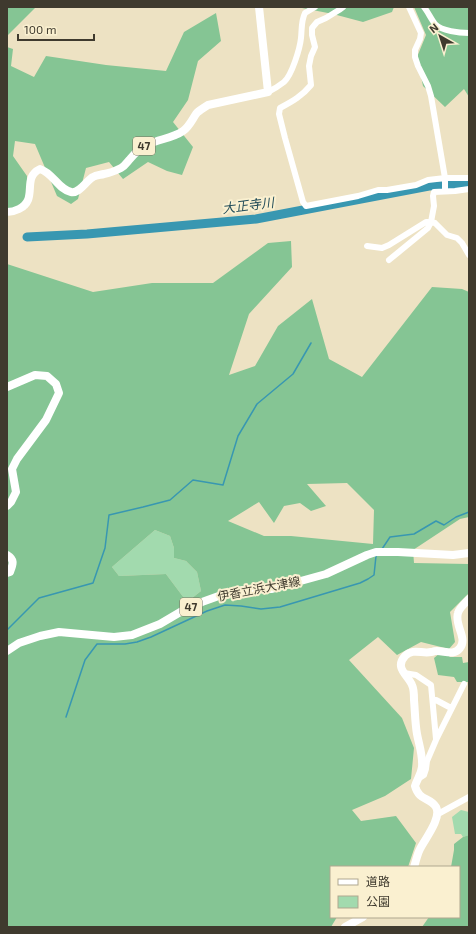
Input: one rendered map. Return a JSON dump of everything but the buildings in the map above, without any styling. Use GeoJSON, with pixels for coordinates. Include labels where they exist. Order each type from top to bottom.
{"type":"FeatureCollection","features":[{"type":"Feature","properties":{"kind":"main road"},"geometry":{"type":"LineString","coordinates":[[259,7],[268,92]]}},
{"type":"Feature","properties":{"kind":"main road","name":"47"},"geometry":{"type":"LineString","coordinates":[[7,212],[12,212],[23,206],[29,200],[31,177],[40,169],[49,174],[65,189],[72,193],[77,192],[94,176],[122,167],[142,148],[174,136],[184,130],[197,113],[208,105],[268,92]]}},
{"type":"Feature","properties":{"kind":"main road"},"geometry":{"type":"LineString","coordinates":[[7,387],[35,375],[47,376],[56,384],[59,393],[46,420],[17,459],[12,469],[16,492],[11,502],[7,506]]}},
{"type":"Feature","properties":{"kind":"main road","name":"伊香立浜大津線"},"geometry":{"type":"LineString","coordinates":[[7,651],[19,643],[59,632],[114,637],[132,635],[160,624],[182,611],[202,602],[227,593],[243,590],[272,589],[326,574],[367,555],[379,552],[453,555],[469,553]]}},
{"type":"Feature","properties":{"kind":"main road"},"geometry":{"type":"LineString","coordinates":[[7,555],[11,558],[13,564],[10,572],[7,574]]}},
{"type":"Feature","properties":{"kind":"main road"},"geometry":{"type":"LineString","coordinates":[[414,866],[419,850],[438,814],[437,808],[433,803],[418,795],[415,786],[419,778],[422,765],[421,752],[416,732],[414,693],[412,685],[402,670],[401,665],[405,656],[414,651],[452,653],[458,651],[462,644],[462,637],[457,622],[458,612],[469,599]]}},
{"type":"Feature","properties":{"kind":"main road"},"geometry":{"type":"LineString","coordinates":[[345,927],[361,918]]}},
{"type":"Feature","properties":{"kind":"street"},"geometry":{"type":"LineString","coordinates":[[268,92],[286,81],[291,72],[300,44],[302,19],[304,13],[315,7]]}},
{"type":"Feature","properties":{"kind":"street"},"geometry":{"type":"LineString","coordinates":[[343,7],[317,22],[312,28],[315,47],[309,66],[311,85],[295,100],[280,108],[279,114],[303,202],[306,206],[358,196],[378,190],[416,185],[428,180],[469,178]]}},
{"type":"Feature","properties":{"kind":"street"},"geometry":{"type":"LineString","coordinates":[[409,7],[421,33],[415,50],[415,57],[431,96],[445,178],[445,191]]}},
{"type":"Feature","properties":{"kind":"street"},"geometry":{"type":"LineString","coordinates":[[424,7],[435,24],[441,28],[454,32],[469,33]]}},
{"type":"Feature","properties":{"kind":"street"},"geometry":{"type":"LineString","coordinates":[[389,260],[428,228],[431,222],[434,206],[434,192],[469,189]]}},
{"type":"Feature","properties":{"kind":"street"},"geometry":{"type":"LineString","coordinates":[[367,246],[382,248],[426,222],[431,222],[435,223],[447,235],[457,238],[462,243],[469,255]]}},
{"type":"Feature","properties":{"kind":"street"},"geometry":{"type":"LineString","coordinates":[[404,673],[416,675],[431,685],[436,740]]}},
{"type":"Feature","properties":{"kind":"street"},"geometry":{"type":"LineString","coordinates":[[419,778],[424,775],[427,761],[436,740],[464,684]]}},
{"type":"Feature","properties":{"kind":"street"},"geometry":{"type":"LineString","coordinates":[[432,700],[436,700],[451,708]]}},
{"type":"Feature","properties":{"kind":"street"},"geometry":{"type":"LineString","coordinates":[[438,814],[469,797]]}},
{"type":"Feature","properties":{"kind":"green space"},"geometry":{"type":"Polygon","coordinates":[[[7,7],[36,7],[7,36],[7,7]]]}},
{"type":"Feature","properties":{"kind":"green space"},"geometry":{"type":"Polygon","coordinates":[[[290,7],[394,7],[392,12],[363,22],[333,14],[290,7]]]}},
{"type":"Feature","properties":{"kind":"green space"},"geometry":{"type":"Polygon","coordinates":[[[414,7],[469,7],[469,97],[464,89],[445,107],[423,86],[417,57],[426,35],[414,7]]]}},
{"type":"Feature","properties":{"kind":"green space"},"geometry":{"type":"Polygon","coordinates":[[[216,13],[221,41],[198,61],[188,100],[173,122],[193,147],[182,175],[167,171],[148,162],[123,179],[109,162],[86,168],[78,199],[71,204],[57,196],[35,144],[15,141],[13,156],[27,176],[27,208],[7,216],[7,47],[13,49],[11,66],[34,77],[46,56],[106,65],[166,71],[184,32],[216,13]]]}},
{"type":"Feature","properties":{"kind":"green space"},"geometry":{"type":"Polygon","coordinates":[[[291,241],[292,267],[249,314],[229,375],[255,366],[278,326],[312,299],[329,359],[362,377],[432,287],[462,289],[469,292],[469,517],[460,519],[413,550],[414,563],[469,564],[469,593],[450,612],[455,642],[449,649],[421,642],[397,655],[378,637],[349,660],[402,718],[414,748],[411,779],[385,796],[352,810],[361,821],[396,816],[416,843],[408,866],[330,866],[330,918],[336,918],[331,927],[7,927],[7,264],[93,292],[152,283],[213,283],[268,243],[291,241]],[[347,483],[307,484],[326,506],[311,511],[300,503],[284,506],[274,523],[259,502],[228,521],[264,536],[291,536],[373,544],[374,510],[347,483]],[[155,530],[112,567],[119,576],[166,574],[187,602],[201,591],[197,572],[186,561],[174,558],[174,548],[170,536],[155,530]]]}},
{"type":"Feature","properties":{"kind":"green space"},"geometry":{"type":"Polygon","coordinates":[[[155,530],[170,536],[174,548],[174,558],[186,561],[197,572],[201,591],[187,602],[166,574],[119,576],[112,567],[155,530]]]}},
{"type":"Feature","properties":{"kind":"green space"},"geometry":{"type":"Polygon","coordinates":[[[440,653],[447,654],[450,657],[462,657],[463,663],[469,662],[469,682],[457,682],[454,677],[438,675],[434,658],[440,653]]]}},
{"type":"Feature","properties":{"kind":"green space"},"geometry":{"type":"Polygon","coordinates":[[[461,810],[469,812],[469,835],[463,837],[461,834],[455,834],[452,817],[461,810]]]}},
{"type":"Feature","properties":{"kind":"green space"},"geometry":{"type":"Polygon","coordinates":[[[469,835],[469,927],[422,927],[428,918],[460,918],[460,866],[451,866],[454,844],[463,837],[469,835]]]}},
{"type":"Feature","properties":{"kind":"waterway","name":"大正寺川"},"geometry":{"type":"LineString","coordinates":[[27,237],[87,234],[256,219],[429,186],[469,185]]}},
{"type":"Feature","properties":{"kind":"waterway"},"geometry":{"type":"LineString","coordinates":[[7,630],[39,598],[93,583],[105,548],[109,515],[170,500],[193,480],[223,485],[238,436],[257,404],[293,374],[311,343]]}},
{"type":"Feature","properties":{"kind":"waterway"},"geometry":{"type":"LineString","coordinates":[[382,549],[390,537],[414,534],[436,521],[444,525],[456,517],[469,512]]}},
{"type":"Feature","properties":{"kind":"waterway"},"geometry":{"type":"LineString","coordinates":[[66,717],[85,660],[97,644],[125,644],[137,642],[207,611],[225,605],[261,609],[280,607],[360,583],[374,575],[377,555]]}}]}
